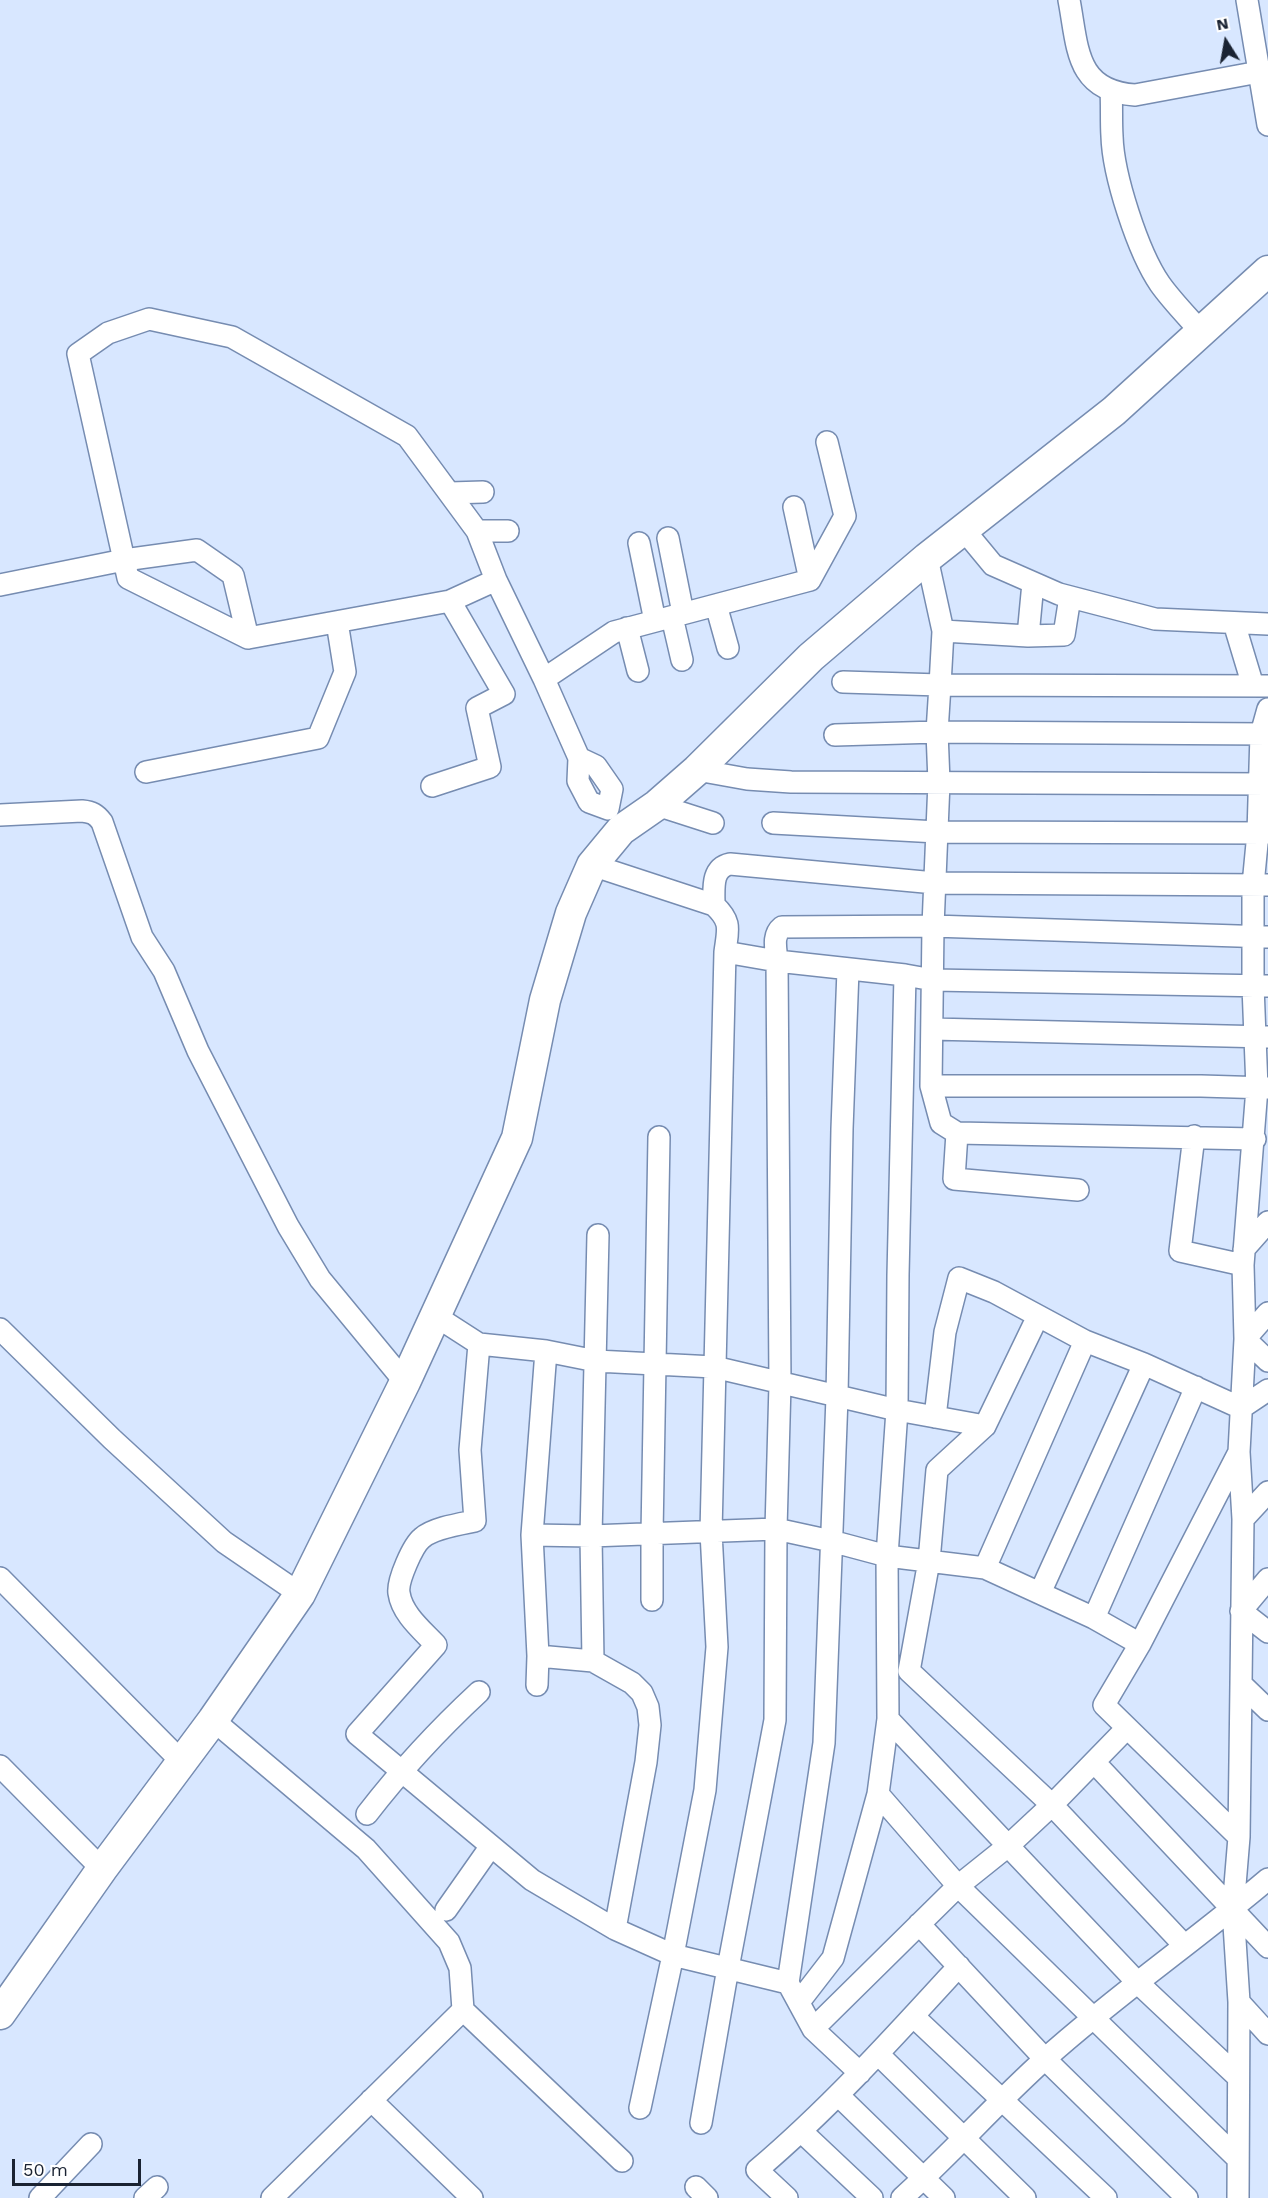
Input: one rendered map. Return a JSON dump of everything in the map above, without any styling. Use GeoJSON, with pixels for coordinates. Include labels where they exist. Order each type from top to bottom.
{"type":"FeatureCollection","features":[{"type":"Feature","properties":{"kind":"street"},"geometry":{"type":"LineString","coordinates":[[1069,0],[1080,58],[1089,76],[1119,94],[1135,95],[1259,72]]}},
{"type":"Feature","properties":{"kind":"street"},"geometry":{"type":"LineString","coordinates":[[1246,0],[1268,125]]}},
{"type":"Feature","properties":{"kind":"street"},"geometry":{"type":"LineString","coordinates":[[1111,90],[1115,159],[1141,249],[1160,284],[1202,333]]}},
{"type":"Feature","properties":{"kind":"street"},"geometry":{"type":"LineString","coordinates":[[0,2014],[102,1869],[183,1763],[300,1594],[405,1382],[517,1138],[545,1000],[571,913],[615,819],[657,805],[697,770],[811,657],[927,558],[1114,411],[1268,271]]}},
{"type":"Feature","properties":{"kind":"street"},"geometry":{"type":"LineString","coordinates":[[496,580],[450,602],[248,638],[128,578],[78,354],[108,333],[149,319],[232,337],[407,436],[477,531],[496,580],[579,758],[578,781],[590,802],[615,819]]}},
{"type":"Feature","properties":{"kind":"street"},"geometry":{"type":"LineString","coordinates":[[544,679],[614,632],[810,580],[845,516],[827,442]]}},
{"type":"Feature","properties":{"kind":"street"},"geometry":{"type":"LineString","coordinates":[[450,493],[483,492]]}},
{"type":"Feature","properties":{"kind":"street"},"geometry":{"type":"LineString","coordinates":[[794,507],[810,580]]}},
{"type":"Feature","properties":{"kind":"street"},"geometry":{"type":"LineString","coordinates":[[964,530],[993,565],[1070,597],[1155,619],[1268,624]]}},
{"type":"Feature","properties":{"kind":"street"},"geometry":{"type":"LineString","coordinates":[[477,531],[508,531]]}},
{"type":"Feature","properties":{"kind":"street"},"geometry":{"type":"LineString","coordinates":[[668,538],[670,617]]}},
{"type":"Feature","properties":{"kind":"street"},"geometry":{"type":"LineString","coordinates":[[639,543],[670,617],[682,660]]}},
{"type":"Feature","properties":{"kind":"street"},"geometry":{"type":"LineString","coordinates":[[0,585],[124,560],[197,550],[233,575],[248,638]]}},
{"type":"Feature","properties":{"kind":"street"},"geometry":{"type":"LineString","coordinates":[[927,558],[943,631],[937,732],[939,782],[933,926],[931,1086],[941,1123],[957,1133],[1255,1139]]}},
{"type":"Feature","properties":{"kind":"street"},"geometry":{"type":"LineString","coordinates":[[1028,636],[1033,583]]}},
{"type":"Feature","properties":{"kind":"street"},"geometry":{"type":"LineString","coordinates":[[943,631],[1028,636],[1064,635],[1070,597]]}},
{"type":"Feature","properties":{"kind":"street"},"geometry":{"type":"LineString","coordinates":[[432,786],[490,767],[477,708],[504,694],[450,602]]}},
{"type":"Feature","properties":{"kind":"street"},"geometry":{"type":"LineString","coordinates":[[716,605],[728,648]]}},
{"type":"Feature","properties":{"kind":"street"},"geometry":{"type":"LineString","coordinates":[[146,772],[318,738],[345,672],[337,622]]}},
{"type":"Feature","properties":{"kind":"street"},"geometry":{"type":"LineString","coordinates":[[843,682],[940,685],[1261,686],[1234,623]]}},
{"type":"Feature","properties":{"kind":"street"},"geometry":{"type":"LineString","coordinates":[[627,628],[638,671]]}},
{"type":"Feature","properties":{"kind":"street"},"geometry":{"type":"LineString","coordinates":[[1238,2198],[1239,2002],[1233,1909],[1239,1837],[1243,1519],[1239,1452],[1245,1339],[1244,1257],[1255,1139],[1263,1088],[1260,937],[1264,734],[1268,709]]}},
{"type":"Feature","properties":{"kind":"street"},"geometry":{"type":"LineString","coordinates":[[835,735],[937,732],[1264,734]]}},
{"type":"Feature","properties":{"kind":"street"},"geometry":{"type":"LineString","coordinates":[[697,770],[747,779],[791,782],[1263,784]]}},
{"type":"Feature","properties":{"kind":"street"},"geometry":{"type":"LineString","coordinates":[[657,805],[713,823]]}},
{"type":"Feature","properties":{"kind":"street"},"geometry":{"type":"LineString","coordinates":[[0,815],[82,811],[97,815],[102,822],[142,937],[164,971],[198,1051],[288,1226],[320,1279],[405,1382]]}},
{"type":"Feature","properties":{"kind":"street"},"geometry":{"type":"LineString","coordinates":[[774,823],[937,832],[1263,833]]}},
{"type":"Feature","properties":{"kind":"street"},"geometry":{"type":"LineString","coordinates":[[714,905],[714,880],[722,866],[730,864],[935,883],[1261,885]]}},
{"type":"Feature","properties":{"kind":"street"},"geometry":{"type":"LineString","coordinates":[[592,865],[714,905],[729,924],[725,952],[711,1532],[717,1647],[705,1790],[640,2108]]}},
{"type":"Feature","properties":{"kind":"street"},"geometry":{"type":"LineString","coordinates":[[701,2123],[775,1720],[776,1530],[780,1384],[775,937],[777,931],[782,927],[933,926],[1260,937]]}},
{"type":"Feature","properties":{"kind":"street"},"geometry":{"type":"LineString","coordinates":[[725,952],[777,961],[933,980],[1260,986]]}},
{"type":"Feature","properties":{"kind":"street"},"geometry":{"type":"LineString","coordinates":[[848,970],[842,1129],[837,1397],[824,1743],[789,1983],[813,2029],[860,2073]]}},
{"type":"Feature","properties":{"kind":"street"},"geometry":{"type":"LineString","coordinates":[[799,2002],[833,1958],[878,1794],[888,1719],[887,1556],[897,1410],[905,975]]}},
{"type":"Feature","properties":{"kind":"street"},"geometry":{"type":"LineString","coordinates":[[932,1029],[1261,1037]]}},
{"type":"Feature","properties":{"kind":"street"},"geometry":{"type":"LineString","coordinates":[[931,1086],[1263,1088]]}},
{"type":"Feature","properties":{"kind":"street"},"geometry":{"type":"LineString","coordinates":[[957,1133],[954,1179],[1078,1190]]}},
{"type":"Feature","properties":{"kind":"street"},"geometry":{"type":"LineString","coordinates":[[1194,1136],[1180,1251],[1244,1257]]}},
{"type":"Feature","properties":{"kind":"street"},"geometry":{"type":"LineString","coordinates":[[652,1600],[651,1534],[659,1137]]}},
{"type":"Feature","properties":{"kind":"street"},"geometry":{"type":"LineString","coordinates":[[1244,1257],[1268,1222]]}},
{"type":"Feature","properties":{"kind":"street"},"geometry":{"type":"LineString","coordinates":[[593,1661],[591,1536],[598,1235]]}},
{"type":"Feature","properties":{"kind":"street"},"geometry":{"type":"LineString","coordinates":[[935,1417],[945,1332],[959,1278],[994,1292],[1085,1341],[1144,1364],[1241,1408]]}},
{"type":"Feature","properties":{"kind":"street"},"geometry":{"type":"LineString","coordinates":[[1245,1339],[1268,1313]]}},
{"type":"Feature","properties":{"kind":"street"},"geometry":{"type":"LineString","coordinates":[[434,1315],[479,1344],[546,1351],[596,1361],[714,1367],[897,1410],[985,1425]]}},
{"type":"Feature","properties":{"kind":"street"},"geometry":{"type":"LineString","coordinates":[[1038,1316],[985,1425],[937,1470],[930,1561],[909,1671],[1052,1805],[1184,1945]]}},
{"type":"Feature","properties":{"kind":"street"},"geometry":{"type":"LineString","coordinates":[[0,1329],[111,1439],[224,1542],[300,1594]]}},
{"type":"Feature","properties":{"kind":"street"},"geometry":{"type":"LineString","coordinates":[[1245,1339],[1268,1361]]}},
{"type":"Feature","properties":{"kind":"street"},"geometry":{"type":"LineString","coordinates":[[985,1568],[1085,1341]]}},
{"type":"Feature","properties":{"kind":"street"},"geometry":{"type":"LineString","coordinates":[[479,1344],[470,1450],[474,1521],[445,1528],[421,1538],[405,1567],[399,1592],[409,1616],[435,1645],[357,1734],[532,1880],[615,1929],[673,1955],[789,1983]]}},
{"type":"Feature","properties":{"kind":"street"},"geometry":{"type":"LineString","coordinates":[[537,1685],[538,1656],[532,1535],[546,1351]]}},
{"type":"Feature","properties":{"kind":"street"},"geometry":{"type":"LineString","coordinates":[[1040,1593],[1144,1364]]}},
{"type":"Feature","properties":{"kind":"street"},"geometry":{"type":"LineString","coordinates":[[1094,1618],[1196,1387]]}},
{"type":"Feature","properties":{"kind":"street"},"geometry":{"type":"LineString","coordinates":[[1241,1408],[1268,1390]]}},
{"type":"Feature","properties":{"kind":"street"},"geometry":{"type":"LineString","coordinates":[[1239,1452],[1140,1644],[1104,1705],[1239,1837]]}},
{"type":"Feature","properties":{"kind":"street"},"geometry":{"type":"LineString","coordinates":[[1243,1519],[1268,1492]]}},
{"type":"Feature","properties":{"kind":"street"},"geometry":{"type":"LineString","coordinates":[[532,1535],[591,1536],[776,1530],[831,1541],[887,1556],[985,1568],[1094,1618],[1140,1644]]}},
{"type":"Feature","properties":{"kind":"street"},"geometry":{"type":"LineString","coordinates":[[0,1578],[183,1763]]}},
{"type":"Feature","properties":{"kind":"street"},"geometry":{"type":"LineString","coordinates":[[1241,1611],[1268,1580]]}},
{"type":"Feature","properties":{"kind":"street"},"geometry":{"type":"LineString","coordinates":[[1241,1611],[1268,1632]]}},
{"type":"Feature","properties":{"kind":"street"},"geometry":{"type":"LineString","coordinates":[[538,1656],[593,1661],[632,1683],[642,1693],[648,1707],[650,1725],[646,1761],[615,1929]]}},
{"type":"Feature","properties":{"kind":"street"},"geometry":{"type":"LineString","coordinates":[[1241,1684],[1268,1710]]}},
{"type":"Feature","properties":{"kind":"street"},"geometry":{"type":"LineString","coordinates":[[367,1814],[400,1771],[479,1692]]}},
{"type":"Feature","properties":{"kind":"street"},"geometry":{"type":"LineString","coordinates":[[213,1719],[366,1849],[449,1942],[460,1968],[463,2010],[622,2161]]}},
{"type":"Feature","properties":{"kind":"street"},"geometry":{"type":"LineString","coordinates":[[888,1719],[1137,1983],[1238,2077]]}},
{"type":"Feature","properties":{"kind":"street"},"geometry":{"type":"LineString","coordinates":[[813,2029],[958,1886],[1008,1846],[1052,1805],[1127,1728]]}},
{"type":"Feature","properties":{"kind":"street"},"geometry":{"type":"LineString","coordinates":[[1094,1762],[1268,1947]]}},
{"type":"Feature","properties":{"kind":"street"},"geometry":{"type":"LineString","coordinates":[[0,1767],[102,1869]]}},
{"type":"Feature","properties":{"kind":"street"},"geometry":{"type":"LineString","coordinates":[[878,1794],[958,1886],[1238,2158]]}},
{"type":"Feature","properties":{"kind":"street"},"geometry":{"type":"LineString","coordinates":[[446,1910],[491,1846]]}},
{"type":"Feature","properties":{"kind":"street"},"geometry":{"type":"LineString","coordinates":[[902,2198],[1045,2059],[1268,1879]]}},
{"type":"Feature","properties":{"kind":"street"},"geometry":{"type":"LineString","coordinates":[[919,1924],[1045,2059],[1187,2198]]}},
{"type":"Feature","properties":{"kind":"street"},"geometry":{"type":"LineString","coordinates":[[787,2198],[757,2170],[802,2132],[959,1966]]}},
{"type":"Feature","properties":{"kind":"street"},"geometry":{"type":"LineString","coordinates":[[1239,2002],[1268,2034]]}},
{"type":"Feature","properties":{"kind":"street"},"geometry":{"type":"LineString","coordinates":[[283,2194],[371,2100],[463,2010]]}},
{"type":"Feature","properties":{"kind":"street"},"geometry":{"type":"LineString","coordinates":[[913,2016],[1106,2198]]}},
{"type":"Feature","properties":{"kind":"street"},"geometry":{"type":"LineString","coordinates":[[878,2054],[1024,2198]]}},
{"type":"Feature","properties":{"kind":"street"},"geometry":{"type":"LineString","coordinates":[[838,2095],[944,2198]]}},
{"type":"Feature","properties":{"kind":"street"},"geometry":{"type":"LineString","coordinates":[[371,2100],[472,2198]]}},
{"type":"Feature","properties":{"kind":"street"},"geometry":{"type":"LineString","coordinates":[[802,2132],[872,2198]]}},
{"type":"Feature","properties":{"kind":"street"},"geometry":{"type":"LineString","coordinates":[[40,2198],[91,2144]]}}]}
